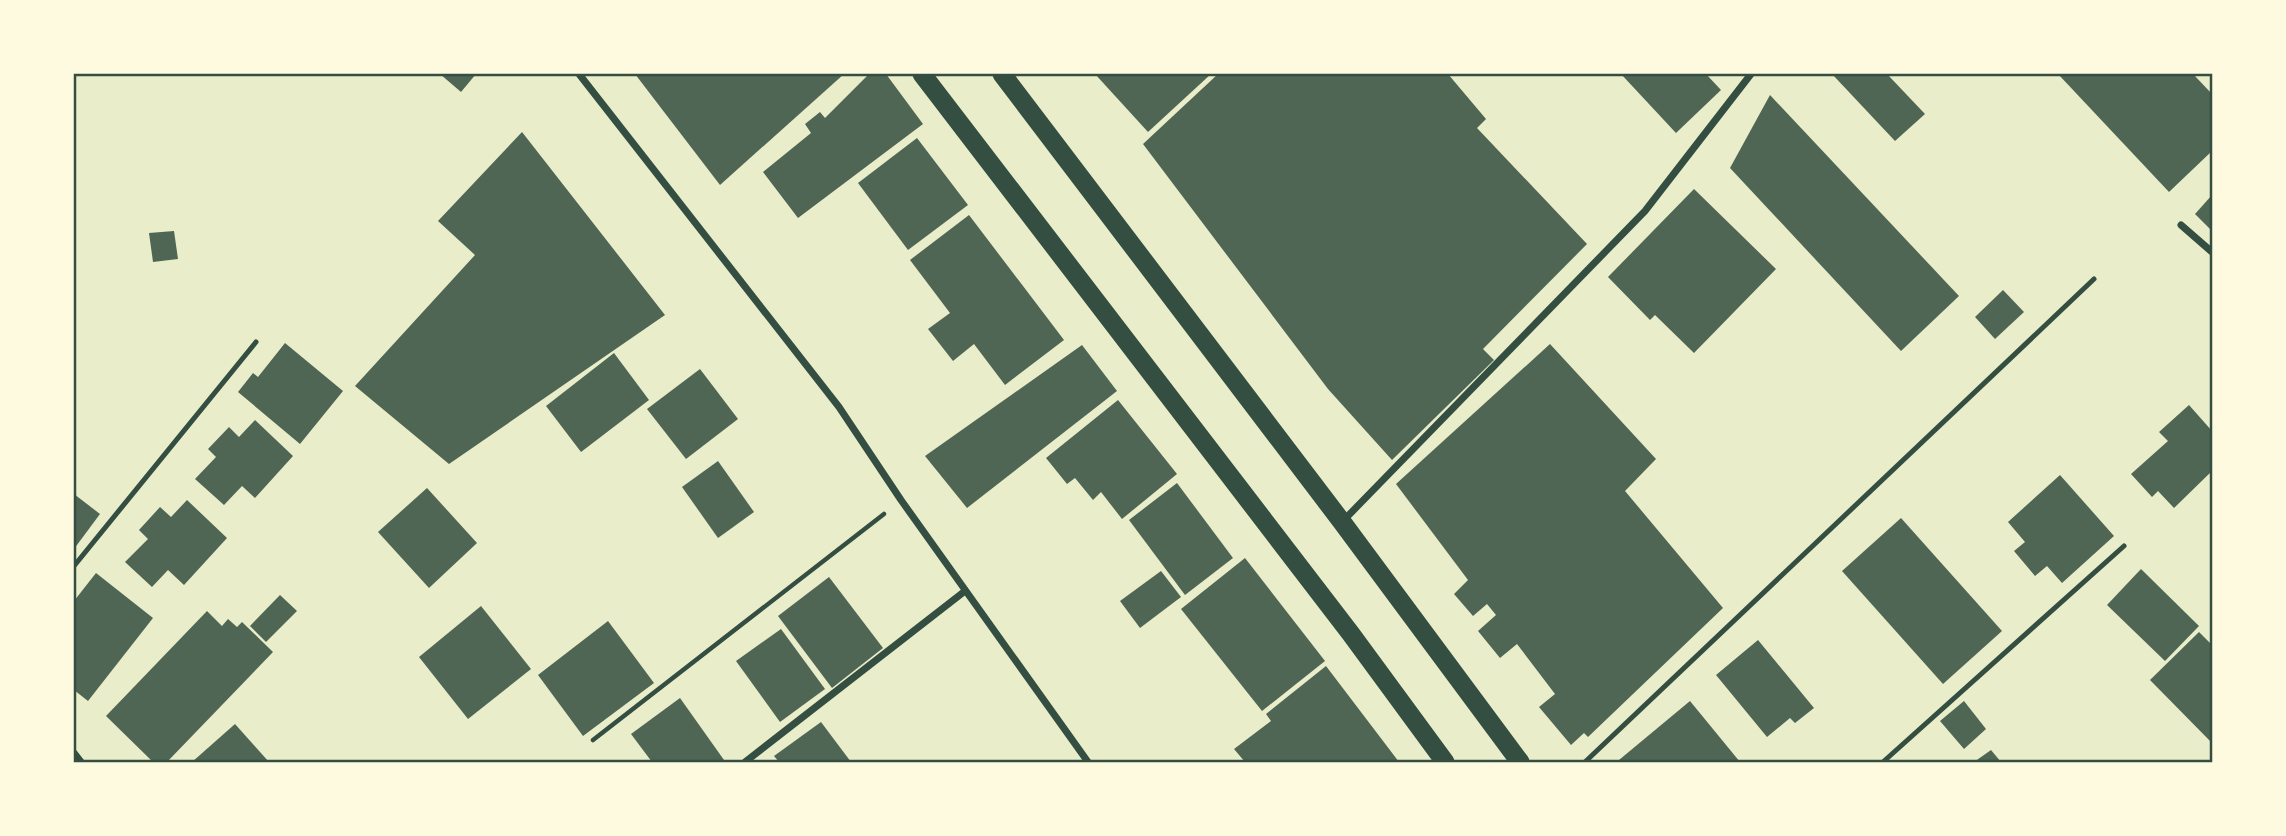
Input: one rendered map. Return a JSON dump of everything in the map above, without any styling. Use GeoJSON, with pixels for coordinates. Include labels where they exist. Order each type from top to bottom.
{"type":"FeatureCollection","features":[{"type":"Feature","properties":{"kind":"highway"},"geometry":{"type":"LineString","coordinates":[[922,74],[1351,634],[1445,762]]}},
{"type":"Feature","properties":{"kind":"highway"},"geometry":{"type":"LineString","coordinates":[[1002,74],[1342,522],[1520,762]]}},
{"type":"Feature","properties":{"kind":"street"},"geometry":{"type":"LineString","coordinates":[[579,74],[839,407],[901,500],[1085,761]]}},
{"type":"Feature","properties":{"kind":"street"},"geometry":{"type":"LineString","coordinates":[[1342,522],[1645,211],[1751,74]]}},
{"type":"Feature","properties":{"kind":"street"},"geometry":{"type":"LineString","coordinates":[[2181,225],[2213,252]]}},
{"type":"Feature","properties":{"kind":"street"},"geometry":{"type":"LineString","coordinates":[[745,762],[965,591]]}},
{"type":"Feature","properties":{"kind":"street"},"geometry":{"type":"LineString","coordinates":[[74,753],[81,762]]}},
{"type":"Feature","properties":{"kind":"lane"},"geometry":{"type":"LineString","coordinates":[[1585,762],[2094,279]]}},
{"type":"Feature","properties":{"kind":"lane"},"geometry":{"type":"LineString","coordinates":[[74,566],[256,342]]}},
{"type":"Feature","properties":{"kind":"lane"},"geometry":{"type":"LineString","coordinates":[[1883,762],[2124,546]]}},
{"type":"Feature","properties":{"kind":"path"},"geometry":{"type":"LineString","coordinates":[[593,740],[901,500]]}},
{"type":"Feature","properties":{"kind":"building"},"geometry":{"type":"Polygon","coordinates":[[[440,74],[476,74],[461,92],[440,74]]]}},
{"type":"Feature","properties":{"kind":"building"},"geometry":{"type":"Polygon","coordinates":[[[635,74],[844,74],[720,185],[635,74]]]}},
{"type":"Feature","properties":{"kind":"building"},"geometry":{"type":"Polygon","coordinates":[[[869,74],[886,74],[923,124],[798,218],[763,172],[811,133],[805,124],[820,112],[825,118],[869,74]]]}},
{"type":"Feature","properties":{"kind":"building"},"geometry":{"type":"Polygon","coordinates":[[[1095,74],[1211,74],[1148,132],[1095,74]]]}},
{"type":"Feature","properties":{"kind":"building"},"geometry":{"type":"Polygon","coordinates":[[[1218,74],[1448,74],[1486,119],[1477,128],[1587,244],[1483,349],[1494,360],[1392,460],[1328,389],[1143,144],[1218,74]]]}},
{"type":"Feature","properties":{"kind":"building"},"geometry":{"type":"Polygon","coordinates":[[[1621,74],[1706,74],[1721,90],[1676,133],[1621,74]]]}},
{"type":"Feature","properties":{"kind":"building"},"geometry":{"type":"Polygon","coordinates":[[[1832,74],[1887,74],[1925,114],[1895,141],[1832,74]]]}},
{"type":"Feature","properties":{"kind":"building"},"geometry":{"type":"Polygon","coordinates":[[[2058,74],[2193,74],[2212,94],[2212,151],[2169,192],[2058,74]]]}},
{"type":"Feature","properties":{"kind":"building"},"geometry":{"type":"Polygon","coordinates":[[[1770,95],[1959,296],[1901,351],[1730,168],[1770,95]]]}},
{"type":"Feature","properties":{"kind":"building"},"geometry":{"type":"Polygon","coordinates":[[[522,132],[665,315],[449,464],[355,386],[475,255],[438,221],[522,132]]]}},
{"type":"Feature","properties":{"kind":"building"},"geometry":{"type":"Polygon","coordinates":[[[917,138],[968,205],[908,250],[858,183],[917,138]]]}},
{"type":"Feature","properties":{"kind":"building"},"geometry":{"type":"Polygon","coordinates":[[[1694,189],[1776,269],[1694,353],[1655,315],[1650,320],[1608,277],[1694,189]]]}},
{"type":"Feature","properties":{"kind":"building"},"geometry":{"type":"Polygon","coordinates":[[[2212,195],[2212,231],[2195,214],[2212,195]]]}},
{"type":"Feature","properties":{"kind":"building"},"geometry":{"type":"Polygon","coordinates":[[[969,215],[1064,340],[1005,385],[974,344],[953,361],[928,329],[950,313],[910,260],[969,215]]]}},
{"type":"Feature","properties":{"kind":"building"},"geometry":{"type":"Polygon","coordinates":[[[174,231],[178,259],[153,262],[149,233],[174,231]]]}},
{"type":"Feature","properties":{"kind":"building"},"geometry":{"type":"Polygon","coordinates":[[[2003,290],[2024,312],[1995,339],[1975,317],[2003,290]]]}},
{"type":"Feature","properties":{"kind":"building"},"geometry":{"type":"Polygon","coordinates":[[[285,343],[343,391],[300,444],[238,392],[253,373],[258,377],[285,343]]]}},
{"type":"Feature","properties":{"kind":"building"},"geometry":{"type":"Polygon","coordinates":[[[1550,344],[1656,459],[1625,491],[1723,608],[1588,737],[1584,733],[1571,745],[1539,707],[1555,694],[1517,644],[1500,658],[1478,631],[1496,615],[1487,604],[1473,616],[1454,594],[1468,580],[1396,484],[1550,344]]]}},
{"type":"Feature","properties":{"kind":"building"},"geometry":{"type":"Polygon","coordinates":[[[1082,345],[1117,391],[967,508],[925,456],[1082,345]]]}},
{"type":"Feature","properties":{"kind":"building"},"geometry":{"type":"Polygon","coordinates":[[[614,353],[649,400],[581,452],[546,406],[614,353]]]}},
{"type":"Feature","properties":{"kind":"building"},"geometry":{"type":"Polygon","coordinates":[[[700,369],[738,419],[686,459],[647,409],[700,369]]]}},
{"type":"Feature","properties":{"kind":"building"},"geometry":{"type":"Polygon","coordinates":[[[1118,400],[1177,474],[1122,519],[1101,492],[1093,500],[1075,478],[1067,484],[1046,458],[1118,400]]]}},
{"type":"Feature","properties":{"kind":"building"},"geometry":{"type":"Polygon","coordinates":[[[2189,405],[2212,431],[2212,471],[2174,508],[2158,491],[2152,497],[2131,474],[2168,441],[2159,432],[2189,405]]]}},
{"type":"Feature","properties":{"kind":"building"},"geometry":{"type":"Polygon","coordinates":[[[255,420],[293,456],[255,498],[242,486],[224,505],[195,479],[216,457],[208,449],[229,427],[239,437],[255,420]]]}},
{"type":"Feature","properties":{"kind":"building"},"geometry":{"type":"Polygon","coordinates":[[[718,461],[754,512],[718,538],[682,487],[718,461]]]}},
{"type":"Feature","properties":{"kind":"building"},"geometry":{"type":"Polygon","coordinates":[[[2060,475],[2114,536],[2062,583],[2047,566],[2035,576],[2014,551],[2025,542],[2008,522],[2060,475]]]}},
{"type":"Feature","properties":{"kind":"building"},"geometry":{"type":"Polygon","coordinates":[[[1177,483],[1233,558],[1185,595],[1129,520],[1177,483]]]}},
{"type":"Feature","properties":{"kind":"building"},"geometry":{"type":"Polygon","coordinates":[[[427,488],[477,543],[429,588],[378,532],[427,488]]]}},
{"type":"Feature","properties":{"kind":"building"},"geometry":{"type":"Polygon","coordinates":[[[74,494],[100,514],[74,549],[74,494]]]}},
{"type":"Feature","properties":{"kind":"building"},"geometry":{"type":"Polygon","coordinates":[[[187,500],[227,538],[184,585],[168,570],[152,587],[125,562],[148,539],[139,530],[160,507],[171,517],[187,500]]]}},
{"type":"Feature","properties":{"kind":"building"},"geometry":{"type":"Polygon","coordinates":[[[1901,518],[2002,631],[1943,684],[1842,571],[1901,518]]]}},
{"type":"Feature","properties":{"kind":"building"},"geometry":{"type":"Polygon","coordinates":[[[1245,558],[1325,661],[1262,711],[1181,609],[1245,558]]]}},
{"type":"Feature","properties":{"kind":"building"},"geometry":{"type":"Polygon","coordinates":[[[2141,569],[2199,626],[2165,661],[2107,605],[2141,569]]]}},
{"type":"Feature","properties":{"kind":"building"},"geometry":{"type":"Polygon","coordinates":[[[1161,571],[1181,597],[1140,628],[1120,601],[1161,571]]]}},
{"type":"Feature","properties":{"kind":"building"},"geometry":{"type":"Polygon","coordinates":[[[96,573],[153,618],[88,701],[74,690],[74,601],[96,573]]]}},
{"type":"Feature","properties":{"kind":"building"},"geometry":{"type":"Polygon","coordinates":[[[829,577],[883,648],[832,688],[778,616],[829,577]]]}},
{"type":"Feature","properties":{"kind":"building"},"geometry":{"type":"Polygon","coordinates":[[[280,595],[297,611],[266,642],[250,626],[280,595]]]}},
{"type":"Feature","properties":{"kind":"building"},"geometry":{"type":"Polygon","coordinates":[[[481,606],[531,669],[468,719],[419,657],[481,606]]]}},
{"type":"Feature","properties":{"kind":"building"},"geometry":{"type":"Polygon","coordinates":[[[207,611],[222,626],[228,619],[237,627],[242,622],[273,652],[167,762],[153,762],[106,716],[207,611]]]}},
{"type":"Feature","properties":{"kind":"building"},"geometry":{"type":"Polygon","coordinates":[[[608,621],[654,683],[583,736],[538,675],[608,621]]]}},
{"type":"Feature","properties":{"kind":"building"},"geometry":{"type":"Polygon","coordinates":[[[781,629],[825,689],[780,722],[736,661],[781,629]]]}},
{"type":"Feature","properties":{"kind":"building"},"geometry":{"type":"Polygon","coordinates":[[[2199,632],[2212,645],[2212,743],[2150,680],[2199,632]]]}},
{"type":"Feature","properties":{"kind":"building"},"geometry":{"type":"Polygon","coordinates":[[[1758,640],[1814,708],[1795,723],[1790,718],[1767,737],[1716,675],[1758,640]]]}},
{"type":"Feature","properties":{"kind":"building"},"geometry":{"type":"Polygon","coordinates":[[[1326,666],[1399,762],[1245,762],[1234,749],[1271,721],[1266,714],[1326,666]]]}},
{"type":"Feature","properties":{"kind":"building"},"geometry":{"type":"Polygon","coordinates":[[[680,698],[724,760],[652,762],[631,734],[680,698]]]}},
{"type":"Feature","properties":{"kind":"building"},"geometry":{"type":"Polygon","coordinates":[[[1690,701],[1740,762],[1620,762],[1619,760],[1690,701]]]}},
{"type":"Feature","properties":{"kind":"building"},"geometry":{"type":"Polygon","coordinates":[[[1964,701],[1986,729],[1964,749],[1940,721],[1964,701]]]}},
{"type":"Feature","properties":{"kind":"building"},"geometry":{"type":"Polygon","coordinates":[[[821,722],[851,762],[779,762],[774,756],[821,722]]]}},
{"type":"Feature","properties":{"kind":"building"},"geometry":{"type":"Polygon","coordinates":[[[235,724],[269,762],[192,762],[235,724]]]}},
{"type":"Feature","properties":{"kind":"building"},"geometry":{"type":"Polygon","coordinates":[[[1991,750],[2001,762],[1974,762],[1991,750]]]}}]}
